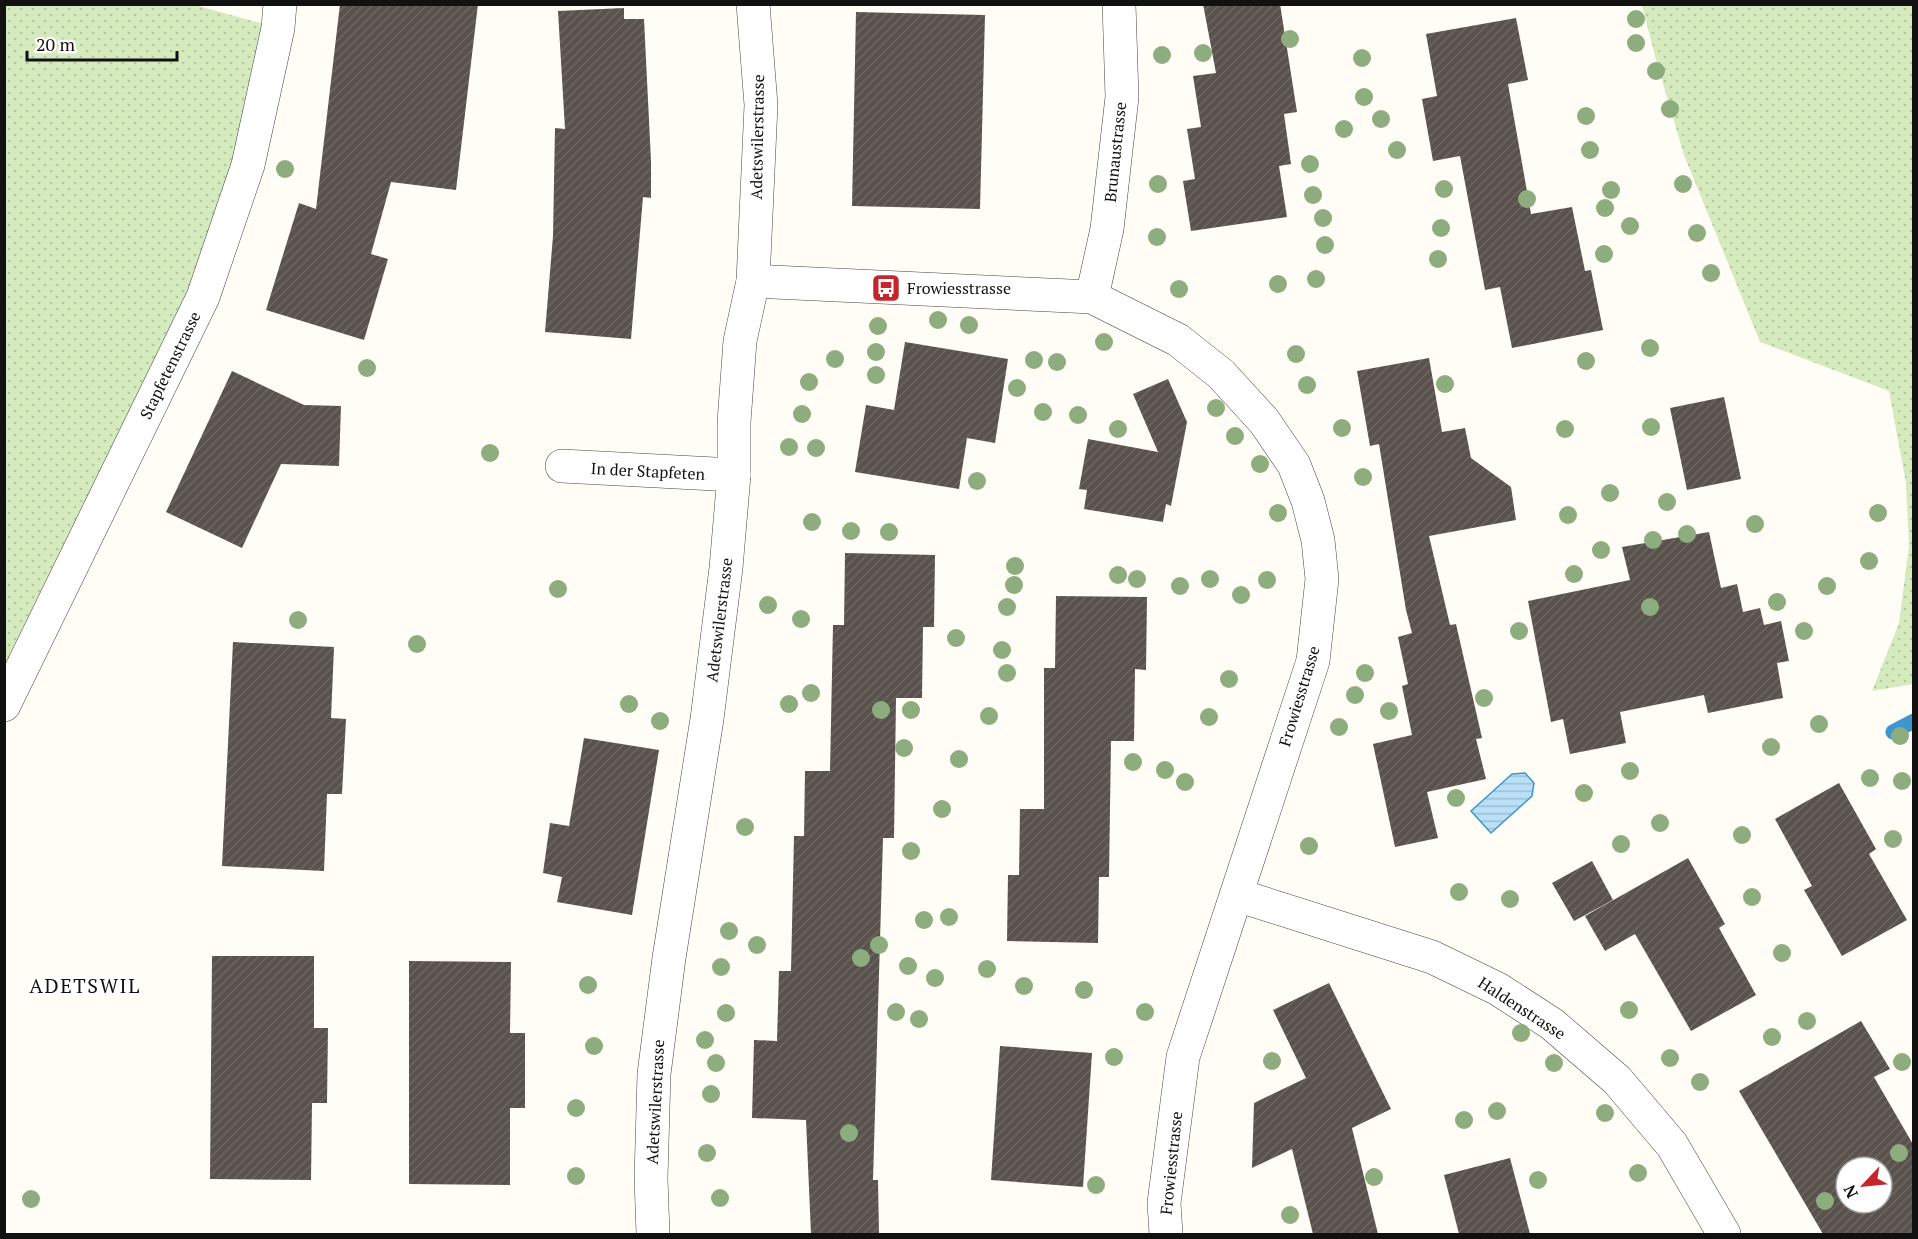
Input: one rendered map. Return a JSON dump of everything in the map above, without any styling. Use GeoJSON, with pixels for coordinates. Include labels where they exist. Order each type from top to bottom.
{"type":"FeatureCollection","features":[{"type":"Feature","properties":{"kind":"street","name":"Stapfetenstrasse"},"geometry":{"type":"LineString","coordinates":[[4,705],[203,297],[248,165],[278,28],[280,4]]}},
{"type":"Feature","properties":{"kind":"street","name":"Adetswilerstrasse"},"geometry":{"type":"LineString","coordinates":[[653,1234],[651,1178],[654,1074],[726,568],[734,475],[734,422],[740,341],[753,281],[760,105],[753,4]]}},
{"type":"Feature","properties":{"kind":"street","name":"Brunaustrasse"},"geometry":{"type":"LineString","coordinates":[[1092,297],[1107,229],[1122,97],[1119,4]]}},
{"type":"Feature","properties":{"kind":"street","name":"Frowiesstrasse"},"geometry":{"type":"LineString","coordinates":[[753,281],[1092,297],[1178,340],[1221,374],[1264,421],[1294,465],[1308,501],[1318,540],[1322,579],[1312,661],[1183,1057],[1164,1203],[1166,1234]]}},
{"type":"Feature","properties":{"kind":"street","name":"In der Stapfeten"},"geometry":{"type":"LineString","coordinates":[[562,466],[734,475]]}},
{"type":"Feature","properties":{"kind":"street","name":"Haldenstrasse"},"geometry":{"type":"LineString","coordinates":[[1237,895],[1432,957],[1498,989],[1552,1024],[1617,1080],[1672,1145],[1724,1234]]}},
{"type":"Feature","properties":{"kind":"green space"},"geometry":{"type":"Polygon","coordinates":[[[4,5],[195,5],[278,28],[248,165],[4,675],[4,5]]]}},
{"type":"Feature","properties":{"kind":"green space"},"geometry":{"type":"Polygon","coordinates":[[[1642,5],[1913,5],[1913,684],[1872,691],[1899,623],[1909,546],[1906,483],[1889,391],[1760,342],[1684,155],[1642,5]]]}},
{"type":"Feature","properties":{"kind":"water"},"geometry":{"type":"Polygon","coordinates":[[[1525,773],[1534,783],[1532,796],[1491,833],[1471,811],[1512,774],[1525,773]]]}},
{"type":"Feature","properties":{"kind":"building"},"geometry":{"type":"Polygon","coordinates":[[[340,4],[478,4],[456,190],[391,182],[371,254],[388,259],[364,340],[266,310],[299,203],[316,209],[340,4]]]}},
{"type":"Feature","properties":{"kind":"building"},"geometry":{"type":"Polygon","coordinates":[[[1203,4],[1280,4],[1297,112],[1284,114],[1291,164],[1279,166],[1287,217],[1191,231],[1183,181],[1195,179],[1187,129],[1201,127],[1193,76],[1216,73],[1203,4]]]}},
{"type":"Feature","properties":{"kind":"building"},"geometry":{"type":"Polygon","coordinates":[[[624,8],[624,19],[644,19],[651,161],[651,198],[643,197],[631,339],[545,332],[553,236],[555,128],[565,129],[558,11],[624,8]]]}},
{"type":"Feature","properties":{"kind":"building"},"geometry":{"type":"Polygon","coordinates":[[[856,12],[985,15],[980,209],[852,206],[856,12]]]}},
{"type":"Feature","properties":{"kind":"building"},"geometry":{"type":"Polygon","coordinates":[[[1516,18],[1528,80],[1508,84],[1531,214],[1572,207],[1585,271],[1591,270],[1603,330],[1512,348],[1500,287],[1485,290],[1460,156],[1433,161],[1422,99],[1437,96],[1426,34],[1516,18]]]}},
{"type":"Feature","properties":{"kind":"building"},"geometry":{"type":"Polygon","coordinates":[[[905,342],[1008,359],[995,443],[967,438],[959,489],[855,472],[866,405],[894,410],[905,342]]]}},
{"type":"Feature","properties":{"kind":"building"},"geometry":{"type":"Polygon","coordinates":[[[1429,358],[1442,432],[1465,428],[1471,458],[1511,487],[1516,520],[1429,536],[1450,625],[1456,624],[1482,738],[1476,739],[1486,779],[1427,792],[1438,838],[1395,847],[1373,744],[1412,735],[1402,686],[1408,684],[1398,637],[1412,633],[1406,610],[1379,444],[1370,446],[1357,371],[1429,358]]]}},
{"type":"Feature","properties":{"kind":"building"},"geometry":{"type":"Polygon","coordinates":[[[232,371],[304,405],[341,406],[339,466],[281,464],[242,548],[166,512],[232,371]]]}},
{"type":"Feature","properties":{"kind":"building"},"geometry":{"type":"Polygon","coordinates":[[[1168,379],[1187,422],[1171,506],[1166,504],[1163,522],[1084,509],[1087,490],[1079,489],[1088,439],[1158,452],[1133,394],[1168,379]]]}},
{"type":"Feature","properties":{"kind":"building"},"geometry":{"type":"Polygon","coordinates":[[[1724,397],[1741,479],[1687,490],[1670,408],[1724,397]]]}},
{"type":"Feature","properties":{"kind":"building"},"geometry":{"type":"Polygon","coordinates":[[[1709,532],[1721,588],[1737,584],[1743,612],[1760,608],[1764,625],[1781,621],[1789,661],[1777,663],[1783,698],[1708,713],[1704,695],[1620,712],[1626,743],[1570,754],[1563,719],[1551,722],[1528,601],[1630,580],[1622,547],[1709,532]]]}},
{"type":"Feature","properties":{"kind":"building"},"geometry":{"type":"Polygon","coordinates":[[[845,553],[935,555],[934,627],[923,627],[922,698],[896,698],[894,838],[883,838],[873,1180],[878,1180],[879,1234],[811,1234],[806,1120],[752,1118],[754,1040],[777,1041],[779,971],[791,971],[794,836],[804,836],[805,771],[830,771],[833,625],[844,625],[845,553]]]}},
{"type":"Feature","properties":{"kind":"building"},"geometry":{"type":"Polygon","coordinates":[[[1056,596],[1147,597],[1146,670],[1135,669],[1134,741],[1111,741],[1109,877],[1099,877],[1098,943],[1007,941],[1008,875],[1019,875],[1020,809],[1044,809],[1044,668],[1055,668],[1056,596]]]}},
{"type":"Feature","properties":{"kind":"building"},"geometry":{"type":"Polygon","coordinates":[[[233,642],[334,647],[331,718],[346,719],[342,794],[327,794],[324,871],[222,866],[233,642]]]}},
{"type":"Feature","properties":{"kind":"building"},"geometry":{"type":"Polygon","coordinates":[[[584,738],[659,750],[632,915],[557,902],[562,877],[543,873],[550,823],[569,826],[584,738]]]}},
{"type":"Feature","properties":{"kind":"building"},"geometry":{"type":"Polygon","coordinates":[[[1839,783],[1876,849],[1869,854],[1907,920],[1842,956],[1804,890],[1812,886],[1775,819],[1839,783]]]}},
{"type":"Feature","properties":{"kind":"building"},"geometry":{"type":"Polygon","coordinates":[[[1688,858],[1725,924],[1719,928],[1756,995],[1691,1031],[1635,934],[1605,951],[1585,916],[1688,858]]]}},
{"type":"Feature","properties":{"kind":"building"},"geometry":{"type":"Polygon","coordinates":[[[1592,861],[1613,900],[1574,921],[1552,883],[1592,861]]]}},
{"type":"Feature","properties":{"kind":"building"},"geometry":{"type":"Polygon","coordinates":[[[212,956],[314,956],[314,1028],[328,1028],[327,1103],[312,1103],[311,1180],[210,1179],[212,956]]]}},
{"type":"Feature","properties":{"kind":"building"},"geometry":{"type":"Polygon","coordinates":[[[409,961],[511,962],[510,1033],[525,1033],[525,1108],[510,1108],[510,1185],[409,1184],[409,961]]]}},
{"type":"Feature","properties":{"kind":"building"},"geometry":{"type":"Polygon","coordinates":[[[1329,983],[1391,1109],[1352,1128],[1378,1234],[1313,1234],[1292,1149],[1252,1168],[1254,1103],[1306,1078],[1273,1010],[1329,983]]]}},
{"type":"Feature","properties":{"kind":"building"},"geometry":{"type":"Polygon","coordinates":[[[1861,1021],[1890,1069],[1874,1077],[1914,1146],[1914,1234],[1823,1234],[1739,1091],[1861,1021]]]}},
{"type":"Feature","properties":{"kind":"building"},"geometry":{"type":"Polygon","coordinates":[[[1000,1046],[1092,1053],[1083,1187],[991,1180],[1000,1046]]]}},
{"type":"Feature","properties":{"kind":"building"},"geometry":{"type":"Polygon","coordinates":[[[1510,1158],[1530,1234],[1459,1234],[1444,1175],[1510,1158]]]}},
{"type":"Feature","properties":{"kind":"waterway"},"geometry":{"type":"LineString","coordinates":[[1893,732],[1914,721]]}},
{"type":"Feature","properties":{"kind":"place","name":"Frowiesstrasse"},"geometry":{"type":"Point","coordinates":[886,288]}},
{"type":"Feature","properties":{"kind":"district","name":"ADETSWIL"},"geometry":{"type":"Point","coordinates":[85,986]}}]}
